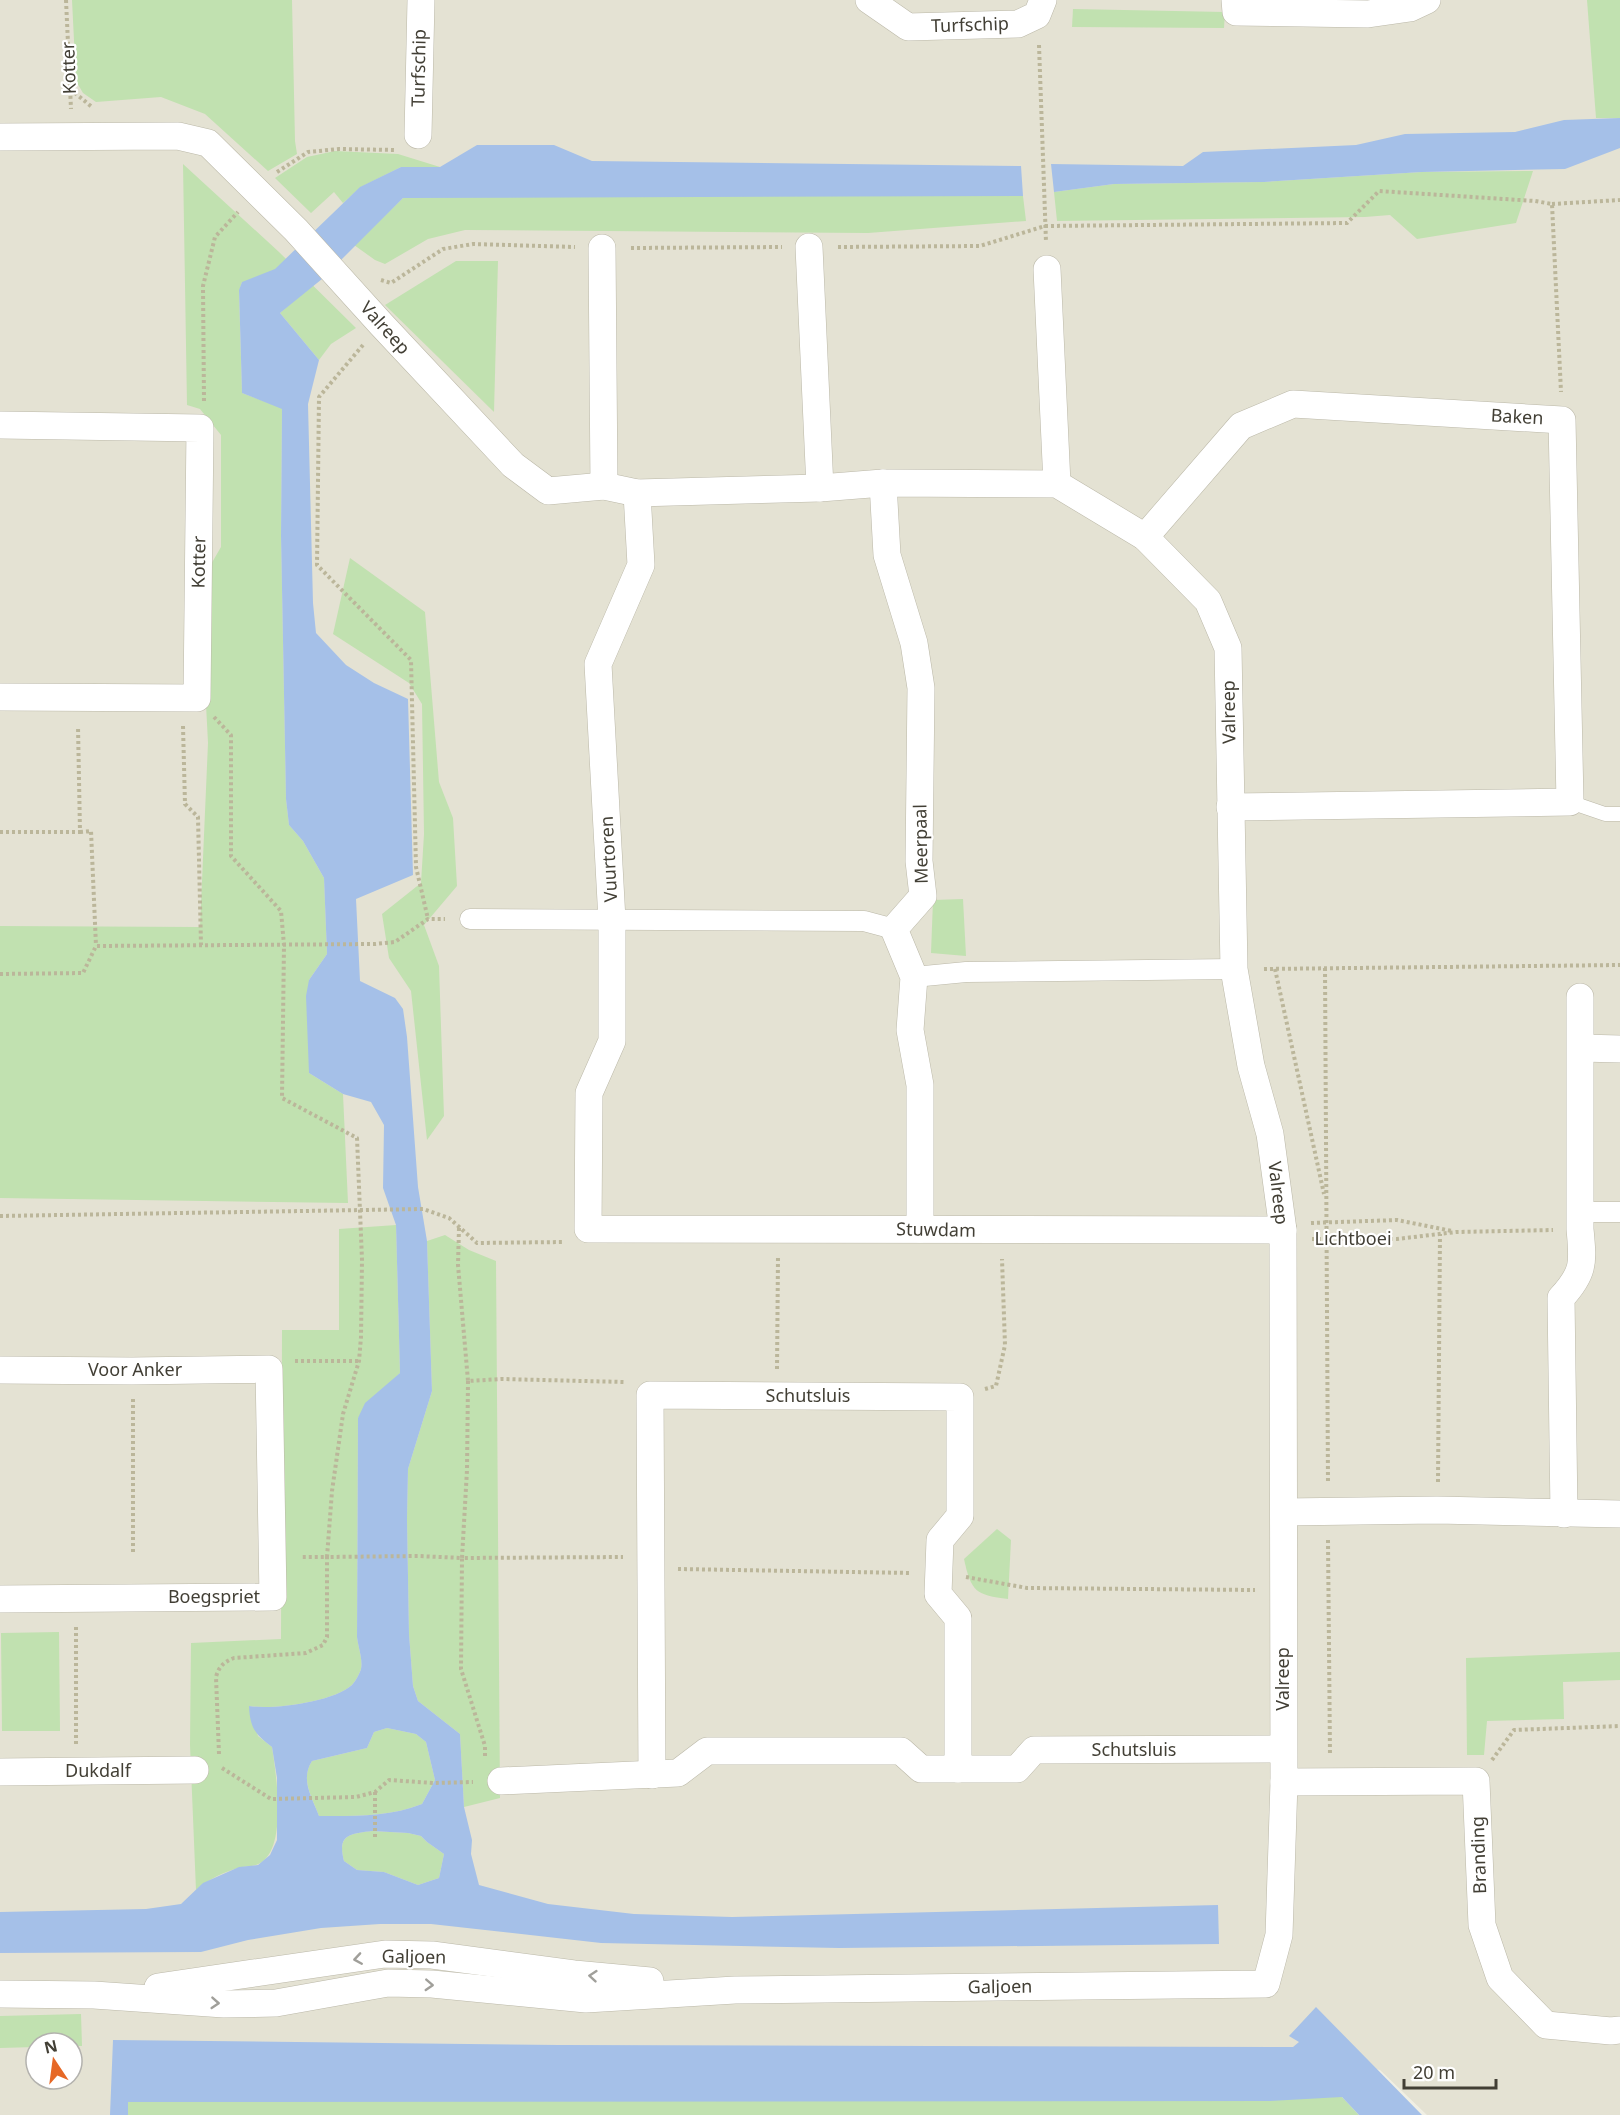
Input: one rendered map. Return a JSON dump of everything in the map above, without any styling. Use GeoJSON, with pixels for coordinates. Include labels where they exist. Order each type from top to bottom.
{"type":"FeatureCollection","features":[{"type":"Feature","properties":{"kind":"street","name":"Turfschip"},"geometry":{"type":"LineString","coordinates":[[418,135],[420,0]]}},
{"type":"Feature","properties":{"kind":"street"},"geometry":{"type":"LineString","coordinates":[[1235,0],[1236,12],[1368,14],[1410,8],[1426,0]]}},
{"type":"Feature","properties":{"kind":"street","name":"Turfschip"},"geometry":{"type":"LineString","coordinates":[[883,5],[908,27],[1018,24],[1040,7]]}},
{"type":"Feature","properties":{"kind":"street","name":"Valreep"},"geometry":{"type":"LineString","coordinates":[[72,136],[178,136],[208,143],[296,230],[513,465],[548,490],[604,486],[637,493],[820,488],[883,483],[1057,484],[1145,537],[1208,601],[1228,648],[1234,969],[1251,1066],[1270,1134],[1283,1230],[1284,1782],[1279,1935],[1266,1984]]}},
{"type":"Feature","properties":{"kind":"street"},"geometry":{"type":"LineString","coordinates":[[0,137],[72,136]]}},
{"type":"Feature","properties":{"kind":"street"},"geometry":{"type":"LineString","coordinates":[[809,247],[820,488]]}},
{"type":"Feature","properties":{"kind":"street"},"geometry":{"type":"LineString","coordinates":[[602,248],[604,486]]}},
{"type":"Feature","properties":{"kind":"street"},"geometry":{"type":"LineString","coordinates":[[1047,269],[1057,484]]}},
{"type":"Feature","properties":{"kind":"street","name":"Baken"},"geometry":{"type":"LineString","coordinates":[[1145,537],[1241,426],[1293,404],[1562,420],[1570,802]]}},
{"type":"Feature","properties":{"kind":"street"},"geometry":{"type":"LineString","coordinates":[[0,425],[200,428]]}},
{"type":"Feature","properties":{"kind":"street","name":"Kotter"},"geometry":{"type":"LineString","coordinates":[[190,698],[200,428]]}},
{"type":"Feature","properties":{"kind":"street","name":"Meerpaal"},"geometry":{"type":"LineString","coordinates":[[883,483],[887,555],[914,643],[921,688],[919,861],[922,896],[894,929]]}},
{"type":"Feature","properties":{"kind":"street","name":"Vuurtoren"},"geometry":{"type":"LineString","coordinates":[[588,1229],[589,1093],[612,1041],[612,920],[598,664],[641,565],[637,493]]}},
{"type":"Feature","properties":{"kind":"street"},"geometry":{"type":"LineString","coordinates":[[0,698],[190,698]]}},
{"type":"Feature","properties":{"kind":"street"},"geometry":{"type":"LineString","coordinates":[[1230,807],[1570,802]]}},
{"type":"Feature","properties":{"kind":"street"},"geometry":{"type":"LineString","coordinates":[[470,919],[864,921],[894,929],[914,976],[910,1030],[920,1085],[920,1229]]}},
{"type":"Feature","properties":{"kind":"street"},"geometry":{"type":"LineString","coordinates":[[914,976],[966,972],[1234,969]]}},
{"type":"Feature","properties":{"kind":"street"},"geometry":{"type":"LineString","coordinates":[[1564,1514],[1561,1298],[1574,1284],[1583,1263],[1580,997]]}},
{"type":"Feature","properties":{"kind":"street"},"geometry":{"type":"LineString","coordinates":[[1581,1048],[1620,1049]]}},
{"type":"Feature","properties":{"kind":"street"},"geometry":{"type":"LineString","coordinates":[[1581,1220],[1620,1212]]}},
{"type":"Feature","properties":{"kind":"street","name":"Stuwdam"},"geometry":{"type":"LineString","coordinates":[[588,1229],[1283,1230]]}},
{"type":"Feature","properties":{"kind":"street","name":"Voor Anker"},"geometry":{"type":"LineString","coordinates":[[0,1370],[269,1369]]}},
{"type":"Feature","properties":{"kind":"street","name":"Boegspriet"},"geometry":{"type":"LineString","coordinates":[[0,1599],[273,1597],[269,1369]]}},
{"type":"Feature","properties":{"kind":"street"},"geometry":{"type":"LineString","coordinates":[[651,1395],[652,1776]]}},
{"type":"Feature","properties":{"kind":"street","name":"Schutsluis"},"geometry":{"type":"LineString","coordinates":[[651,1395],[960,1397]]}},
{"type":"Feature","properties":{"kind":"street"},"geometry":{"type":"LineString","coordinates":[[958,1769],[958,1618],[938,1594],[938,1573],[940,1540],[960,1516],[960,1397]]}},
{"type":"Feature","properties":{"kind":"street"},"geometry":{"type":"LineString","coordinates":[[1284,1512],[1437,1510],[1620,1514]]}},
{"type":"Feature","properties":{"kind":"street","name":"Schutsluis"},"geometry":{"type":"LineString","coordinates":[[501,1781],[652,1776],[678,1773],[707,1751],[901,1751],[921,1768],[1017,1769],[1034,1750],[1283,1749]]}},
{"type":"Feature","properties":{"kind":"street","name":"Dukdalf"},"geometry":{"type":"LineString","coordinates":[[0,1772],[195,1770]]}},
{"type":"Feature","properties":{"kind":"street"},"geometry":{"type":"LineString","coordinates":[[1284,1782],[1476,1781]]}},
{"type":"Feature","properties":{"kind":"street","name":"Branding"},"geometry":{"type":"LineString","coordinates":[[1476,1781],[1482,1925],[1500,1978],[1546,2025],[1620,2030]]}},
{"type":"Feature","properties":{"kind":"street","name":"Galjoen"},"geometry":{"type":"LineString","coordinates":[[0,1994],[94,1995],[211,1981],[385,1954],[432,1954],[574,1974],[735,1990],[1266,1984]]}},
{"type":"Feature","properties":{"kind":"lane"},"geometry":{"type":"LineString","coordinates":[[1570,802],[1605,814],[1620,814]]}},
{"type":"Feature","properties":{"kind":"path","name":"Kotter"},"geometry":{"type":"LineString","coordinates":[[66,0],[72,136]]}},
{"type":"Feature","properties":{"kind":"path"},"geometry":{"type":"LineString","coordinates":[[1040,7],[1044,209]]}},
{"type":"Feature","properties":{"kind":"path"},"geometry":{"type":"LineString","coordinates":[[200,428],[204,402],[203,286],[215,237],[277,172],[308,152],[339,149],[393,151],[418,135]]}},
{"type":"Feature","properties":{"kind":"path"},"geometry":{"type":"LineString","coordinates":[[1552,204],[1620,200]]}},
{"type":"Feature","properties":{"kind":"path"},"geometry":{"type":"LineString","coordinates":[[381,324],[319,397],[317,565],[411,660],[416,867],[428,919]]}},
{"type":"Feature","properties":{"kind":"path"},"geometry":{"type":"LineString","coordinates":[[78,698],[80,832]]}},
{"type":"Feature","properties":{"kind":"path"},"geometry":{"type":"LineString","coordinates":[[190,698],[231,735],[231,856],[281,911],[284,945],[282,1098],[357,1138],[362,1282],[359,1361],[343,1414],[332,1491],[327,1557],[327,1637],[323,1645],[306,1653],[234,1658],[224,1662],[216,1677],[217,1738],[220,1757]]}},
{"type":"Feature","properties":{"kind":"path"},"geometry":{"type":"LineString","coordinates":[[190,698],[185,804],[198,817],[201,945]]}},
{"type":"Feature","properties":{"kind":"path"},"geometry":{"type":"LineString","coordinates":[[0,832],[91,831],[96,946],[83,973],[0,974]]}},
{"type":"Feature","properties":{"kind":"path"},"geometry":{"type":"LineString","coordinates":[[96,946],[375,944],[395,942],[428,919],[470,919]]}},
{"type":"Feature","properties":{"kind":"path"},"geometry":{"type":"LineString","coordinates":[[1234,969],[1620,965]]}},
{"type":"Feature","properties":{"kind":"path"},"geometry":{"type":"LineString","coordinates":[[1325,968],[1330,1782]]}},
{"type":"Feature","properties":{"kind":"path"},"geometry":{"type":"LineString","coordinates":[[1275,969],[1326,1203]]}},
{"type":"Feature","properties":{"kind":"path"},"geometry":{"type":"LineString","coordinates":[[0,1216],[423,1209],[449,1218],[477,1243],[564,1242],[588,1229]]}},
{"type":"Feature","properties":{"kind":"path","name":"Lichtboei"},"geometry":{"type":"LineString","coordinates":[[1283,1230],[1306,1223],[1397,1220],[1456,1232]]}},
{"type":"Feature","properties":{"kind":"path","name":"Lichtboei"},"geometry":{"type":"LineString","coordinates":[[1283,1230],[1306,1239],[1397,1239],[1581,1220]]}},
{"type":"Feature","properties":{"kind":"path"},"geometry":{"type":"LineString","coordinates":[[459,1227],[458,1265],[468,1381],[461,1669],[485,1746],[485,1758]]}},
{"type":"Feature","properties":{"kind":"path"},"geometry":{"type":"LineString","coordinates":[[777,1396],[778,1229]]}},
{"type":"Feature","properties":{"kind":"path"},"geometry":{"type":"LineString","coordinates":[[960,1397],[996,1386],[1005,1345],[1002,1231]]}},
{"type":"Feature","properties":{"kind":"path"},"geometry":{"type":"LineString","coordinates":[[1437,1510],[1440,1234]]}},
{"type":"Feature","properties":{"kind":"path"},"geometry":{"type":"LineString","coordinates":[[269,1369],[282,1361],[359,1361]]}},
{"type":"Feature","properties":{"kind":"path"},"geometry":{"type":"LineString","coordinates":[[132,1371],[133,1555]]}},
{"type":"Feature","properties":{"kind":"path"},"geometry":{"type":"LineString","coordinates":[[468,1381],[502,1379],[636,1382],[651,1395]]}},
{"type":"Feature","properties":{"kind":"path"},"geometry":{"type":"LineString","coordinates":[[273,1557],[627,1557],[650,1569],[938,1573],[1027,1588],[1282,1590]]}},
{"type":"Feature","properties":{"kind":"path"},"geometry":{"type":"LineString","coordinates":[[76,1598],[76,1771]]}},
{"type":"Feature","properties":{"kind":"path"},"geometry":{"type":"LineString","coordinates":[[1476,1781],[1514,1730],[1620,1726]]}},
{"type":"Feature","properties":{"kind":"path"},"geometry":{"type":"LineString","coordinates":[[195,1770],[221,1767],[271,1799],[356,1797],[375,1792],[389,1780],[432,1783],[473,1782]]}},
{"type":"Feature","properties":{"kind":"path"},"geometry":{"type":"LineString","coordinates":[[375,1792],[375,1837]]}},
{"type":"Feature","properties":{"kind":"shaded area"},"geometry":{"type":"Polygon","coordinates":[[[0,0],[1620,0],[1620,2115],[1427,2115],[1380,2070],[1314,2058],[136,2115],[0,2115],[0,0]]]}},
{"type":"Feature","properties":{"kind":"green space"},"geometry":{"type":"Polygon","coordinates":[[[72,0],[292,0],[297,154],[268,171],[205,114],[161,97],[96,102],[83,93],[76,81],[72,0]]]}},
{"type":"Feature","properties":{"kind":"green space"},"geometry":{"type":"Polygon","coordinates":[[[1587,0],[1620,0],[1620,118],[1596,118],[1587,0]]]}},
{"type":"Feature","properties":{"kind":"green space"},"geometry":{"type":"Polygon","coordinates":[[[1073,9],[1225,12],[1224,28],[1072,27],[1073,9]]]}},
{"type":"Feature","properties":{"kind":"green space"},"geometry":{"type":"Polygon","coordinates":[[[335,151],[398,154],[440,167],[401,167],[361,187],[343,203],[334,192],[311,213],[275,178],[307,157],[335,151]]]}},
{"type":"Feature","properties":{"kind":"green space"},"geometry":{"type":"Polygon","coordinates":[[[183,164],[279,252],[356,328],[331,344],[319,360],[280,313],[305,291],[242,282],[239,291],[242,393],[282,408],[281,536],[286,799],[289,825],[303,841],[324,878],[327,954],[309,980],[309,1073],[343,1094],[348,1203],[0,1198],[0,926],[200,927],[208,743],[205,685],[210,566],[221,547],[221,435],[200,409],[187,405],[183,164]]]}},
{"type":"Feature","properties":{"kind":"green space"},"geometry":{"type":"Polygon","coordinates":[[[1533,171],[1516,223],[1417,239],[1390,215],[1057,221],[1054,192],[1114,184],[1264,182],[1422,172],[1533,171]]]}},
{"type":"Feature","properties":{"kind":"green space"},"geometry":{"type":"Polygon","coordinates":[[[430,196],[1023,196],[1026,221],[868,233],[465,230],[428,239],[385,264],[375,260],[354,245],[403,198],[430,196]]]}},
{"type":"Feature","properties":{"kind":"green space"},"geometry":{"type":"Polygon","coordinates":[[[456,261],[498,261],[494,412],[385,305],[456,261]]]}},
{"type":"Feature","properties":{"kind":"green space"},"geometry":{"type":"Polygon","coordinates":[[[350,558],[425,612],[439,782],[453,818],[457,886],[424,925],[439,966],[444,1116],[427,1140],[411,991],[389,958],[382,914],[421,883],[424,834],[422,704],[409,683],[333,634],[350,558]]]}},
{"type":"Feature","properties":{"kind":"green space"},"geometry":{"type":"Polygon","coordinates":[[[963,899],[966,956],[931,953],[933,900],[963,899]]]}},
{"type":"Feature","properties":{"kind":"green space"},"geometry":{"type":"Polygon","coordinates":[[[396,1225],[400,1373],[358,1418],[357,1637],[361,1669],[352,1685],[331,1696],[287,1706],[249,1706],[258,1736],[272,1747],[278,1812],[273,1846],[266,1858],[256,1865],[240,1867],[227,1872],[196,1890],[190,1745],[191,1643],[281,1639],[282,1330],[339,1330],[339,1229],[396,1225]]]}},
{"type":"Feature","properties":{"kind":"green space"},"geometry":{"type":"Polygon","coordinates":[[[445,1235],[469,1250],[496,1261],[500,1798],[464,1807],[460,1734],[418,1701],[413,1686],[409,1634],[408,1469],[432,1391],[427,1241],[445,1235]]]}},
{"type":"Feature","properties":{"kind":"green space"},"geometry":{"type":"Polygon","coordinates":[[[997,1529],[1011,1540],[1008,1599],[989,1596],[977,1590],[969,1579],[964,1559],[997,1529]]]}},
{"type":"Feature","properties":{"kind":"green space"},"geometry":{"type":"Polygon","coordinates":[[[59,1632],[60,1731],[2,1731],[1,1633],[59,1632]]]}},
{"type":"Feature","properties":{"kind":"green space"},"geometry":{"type":"Polygon","coordinates":[[[1620,1652],[1620,1680],[1563,1682],[1564,1719],[1487,1721],[1484,1755],[1467,1755],[1466,1658],[1620,1652]]]}},
{"type":"Feature","properties":{"kind":"green space"},"geometry":{"type":"Polygon","coordinates":[[[387,1728],[416,1734],[426,1742],[435,1780],[422,1804],[384,1814],[319,1816],[307,1781],[312,1761],[367,1748],[374,1732],[387,1728]]]}},
{"type":"Feature","properties":{"kind":"green space"},"geometry":{"type":"Polygon","coordinates":[[[372,1831],[421,1836],[444,1854],[439,1878],[418,1885],[384,1872],[357,1870],[344,1861],[342,1845],[344,1840],[357,1833],[372,1831]]]}},
{"type":"Feature","properties":{"kind":"green space"},"geometry":{"type":"Polygon","coordinates":[[[81,2014],[82,2031],[24,2031],[24,2047],[0,2048],[0,2016],[81,2014]]]}},
{"type":"Feature","properties":{"kind":"green space"},"geometry":{"type":"Polygon","coordinates":[[[1342,2097],[1359,2115],[128,2115],[128,2102],[1342,2097]]]}},
{"type":"Feature","properties":{"kind":"water"},"geometry":{"type":"Polygon","coordinates":[[[1620,118],[1620,148],[1565,169],[1422,172],[1264,182],[1114,184],[1054,192],[1051,164],[1183,166],[1203,152],[1356,145],[1405,134],[1515,132],[1564,120],[1620,118]]]}},
{"type":"Feature","properties":{"kind":"water"},"geometry":{"type":"Polygon","coordinates":[[[477,145],[554,145],[592,161],[1021,166],[1023,196],[403,198],[322,279],[280,313],[319,360],[308,404],[313,603],[316,633],[346,665],[374,683],[408,699],[413,875],[356,899],[360,981],[395,998],[403,1009],[418,1187],[427,1241],[432,1391],[408,1469],[409,1634],[413,1686],[418,1701],[460,1734],[464,1807],[472,1840],[471,1854],[479,1885],[548,1904],[634,1914],[732,1917],[1218,1905],[1219,1944],[839,1948],[601,1943],[431,1924],[380,1924],[321,1928],[248,1940],[201,1952],[0,1953],[0,1912],[146,1909],[181,1904],[203,1883],[239,1867],[258,1865],[270,1855],[277,1840],[277,1778],[272,1747],[255,1730],[249,1706],[287,1706],[331,1696],[352,1685],[361,1669],[357,1637],[358,1418],[365,1403],[400,1373],[396,1225],[383,1188],[384,1125],[371,1102],[343,1094],[309,1073],[306,996],[309,980],[327,954],[324,878],[303,841],[289,825],[286,799],[281,536],[282,409],[242,393],[239,290],[242,282],[275,269],[360,187],[401,167],[440,167],[477,145]],[[387,1728],[374,1732],[367,1748],[312,1761],[307,1782],[319,1816],[384,1814],[422,1804],[435,1780],[426,1742],[416,1734],[387,1728]],[[372,1831],[357,1833],[344,1840],[342,1852],[344,1861],[357,1870],[384,1872],[418,1885],[439,1878],[444,1854],[421,1836],[372,1831]]]}},
{"type":"Feature","properties":{"kind":"water"},"geometry":{"type":"Polygon","coordinates":[[[1316,2007],[1422,2115],[1359,2115],[1342,2097],[1270,2101],[128,2102],[128,2115],[110,2115],[113,2040],[559,2045],[1293,2047],[1299,2042],[1289,2036],[1316,2007]]]}}]}
